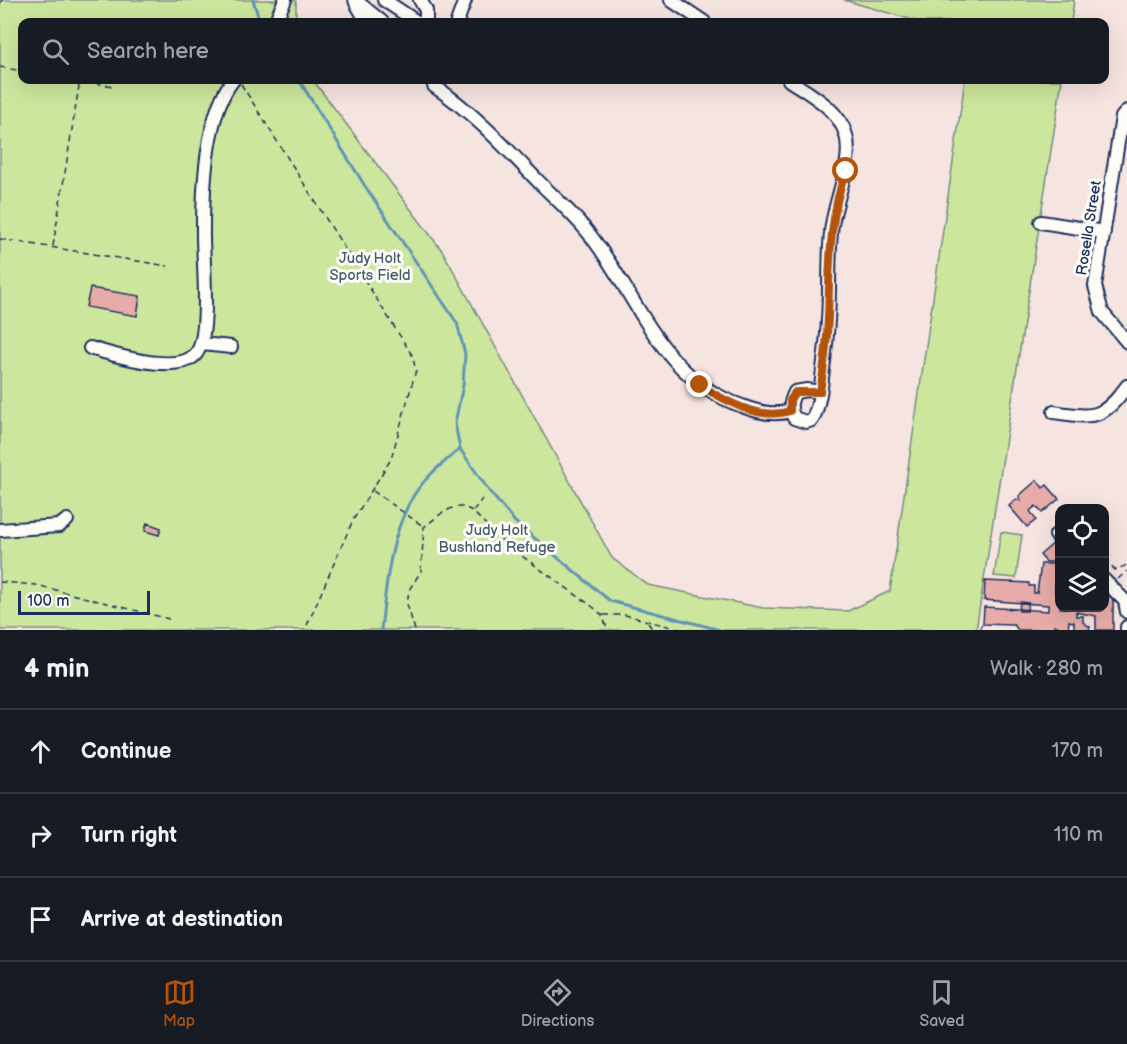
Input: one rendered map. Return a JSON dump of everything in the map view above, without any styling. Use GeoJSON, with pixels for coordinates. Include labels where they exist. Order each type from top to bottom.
{"type":"FeatureCollection","features":[{"type":"Feature","properties":{"kind":"street"},"geometry":{"type":"LineString","coordinates":[[277,18],[285,0]]}},
{"type":"Feature","properties":{"kind":"street"},"geometry":{"type":"LineString","coordinates":[[355,0],[365,18]]}},
{"type":"Feature","properties":{"kind":"street"},"geometry":{"type":"LineString","coordinates":[[355,0],[377,18]]}},
{"type":"Feature","properties":{"kind":"street"},"geometry":{"type":"LineString","coordinates":[[384,0],[411,18]]}},
{"type":"Feature","properties":{"kind":"street"},"geometry":{"type":"LineString","coordinates":[[420,0],[426,10],[426,18]]}},
{"type":"Feature","properties":{"kind":"street"},"geometry":{"type":"LineString","coordinates":[[458,18],[465,0]]}},
{"type":"Feature","properties":{"kind":"street"},"geometry":{"type":"LineString","coordinates":[[671,0],[698,18]]}},
{"type":"Feature","properties":{"kind":"street"},"geometry":{"type":"LineString","coordinates":[[90,348],[129,358],[177,363],[196,354],[202,344],[205,319],[204,194],[215,114],[231,84]]}},
{"type":"Feature","properties":{"kind":"street"},"geometry":{"type":"LineString","coordinates":[[434,84],[487,128],[587,231],[663,348],[687,376],[713,393],[752,410],[770,413],[790,411]]}},
{"type":"Feature","properties":{"kind":"street"},"geometry":{"type":"LineString","coordinates":[[794,84],[833,112],[846,134],[849,149],[846,171],[838,192],[830,234],[828,321],[820,392],[816,413],[812,420],[799,421],[790,411],[790,400],[795,392],[820,392]]}},
{"type":"Feature","properties":{"kind":"street","name":"Rosella Street"},"geometry":{"type":"LineString","coordinates":[[1127,111],[1122,117],[1095,286],[1102,312],[1127,342]]}},
{"type":"Feature","properties":{"kind":"street"},"geometry":{"type":"LineString","coordinates":[[1041,222],[1104,232]]}},
{"type":"Feature","properties":{"kind":"street"},"geometry":{"type":"LineString","coordinates":[[202,344],[231,347]]}},
{"type":"Feature","properties":{"kind":"street"},"geometry":{"type":"LineString","coordinates":[[1054,412],[1089,417],[1100,414],[1111,408],[1127,386]]}},
{"type":"Feature","properties":{"kind":"street"},"geometry":{"type":"LineString","coordinates":[[0,530],[59,526],[68,520]]}},
{"type":"Feature","properties":{"kind":"street"},"geometry":{"type":"LineString","coordinates":[[1109,585],[1125,601],[1127,612]]}},
{"type":"Feature","properties":{"kind":"path"},"geometry":{"type":"LineString","coordinates":[[0,4],[2,0]]}},
{"type":"Feature","properties":{"kind":"path"},"geometry":{"type":"LineString","coordinates":[[0,67],[18,70]]}},
{"type":"Feature","properties":{"kind":"path"},"geometry":{"type":"LineString","coordinates":[[53,247],[79,84]]}},
{"type":"Feature","properties":{"kind":"path"},"geometry":{"type":"LineString","coordinates":[[102,84],[113,86]]}},
{"type":"Feature","properties":{"kind":"path"},"geometry":{"type":"LineString","coordinates":[[241,84],[415,362],[415,378],[393,452],[373,490],[353,520],[305,630]]}},
{"type":"Feature","properties":{"kind":"path"},"geometry":{"type":"LineString","coordinates":[[0,239],[168,266]]}},
{"type":"Feature","properties":{"kind":"path"},"geometry":{"type":"LineString","coordinates":[[373,490],[424,527]]}},
{"type":"Feature","properties":{"kind":"path"},"geometry":{"type":"LineString","coordinates":[[472,511],[482,499]]}},
{"type":"Feature","properties":{"kind":"path"},"geometry":{"type":"LineString","coordinates":[[424,527],[454,507],[464,507],[472,511],[508,546],[602,615],[608,630]]}},
{"type":"Feature","properties":{"kind":"path"},"geometry":{"type":"LineString","coordinates":[[416,630],[408,604],[409,590],[421,571],[424,527]]}},
{"type":"Feature","properties":{"kind":"path"},"geometry":{"type":"LineString","coordinates":[[1109,564],[1116,570],[1127,565]]}},
{"type":"Feature","properties":{"kind":"path"},"geometry":{"type":"LineString","coordinates":[[1109,582],[1127,572]]}},
{"type":"Feature","properties":{"kind":"path"},"geometry":{"type":"LineString","coordinates":[[0,582],[36,585],[169,619]]}},
{"type":"Feature","properties":{"kind":"path"},"geometry":{"type":"LineString","coordinates":[[602,615],[625,615],[648,623],[684,630]]}},
{"type":"Feature","properties":{"kind":"path"},"geometry":{"type":"LineString","coordinates":[[979,630],[983,622]]}},
{"type":"Feature","properties":{"kind":"path"},"geometry":{"type":"LineString","coordinates":[[648,623],[653,630]]}},
{"type":"Feature","properties":{"kind":"green space"},"geometry":{"type":"Polygon","coordinates":[[[0,0],[296,0],[296,18],[18,18],[18,84],[316,84],[443,252],[612,558],[648,585],[763,608],[848,611],[890,591],[964,84],[1061,84],[976,630],[0,630],[0,0]]]}},
{"type":"Feature","properties":{"kind":"green space"},"geometry":{"type":"Polygon","coordinates":[[[844,0],[1074,0],[1072,18],[906,18],[844,0]]]}},
{"type":"Feature","properties":{"kind":"green space"},"geometry":{"type":"Polygon","coordinates":[[[1001,532],[1022,535],[1016,578],[994,576],[1001,532]]]}},
{"type":"Feature","properties":{"kind":"building"},"geometry":{"type":"Polygon","coordinates":[[[90,288],[140,296],[137,316],[86,307],[90,288]]]}},
{"type":"Feature","properties":{"kind":"building"},"geometry":{"type":"Polygon","coordinates":[[[1037,480],[1043,488],[1047,485],[1059,499],[1042,513],[1036,506],[1030,511],[1036,520],[1027,527],[1009,506],[1017,499],[1021,501],[1019,496],[1037,480]]]}},
{"type":"Feature","properties":{"kind":"building"},"geometry":{"type":"Polygon","coordinates":[[[147,523],[161,528],[159,535],[145,531],[147,523]]]}},
{"type":"Feature","properties":{"kind":"building"},"geometry":{"type":"Polygon","coordinates":[[[1055,542],[1055,561],[1046,562],[1040,555],[1055,542]]]}},
{"type":"Feature","properties":{"kind":"building"},"geometry":{"type":"Polygon","coordinates":[[[1041,564],[1055,564],[1055,612],[1076,612],[1076,616],[1083,616],[1083,622],[1090,627],[1089,630],[1077,630],[1074,628],[1074,622],[1069,621],[1068,630],[1054,625],[1054,630],[1018,630],[1014,625],[983,624],[984,607],[1048,611],[1048,605],[984,600],[985,581],[1029,583],[1029,586],[1034,586],[1034,593],[1037,593],[1041,564]]]}},
{"type":"Feature","properties":{"kind":"building"},"geometry":{"type":"Polygon","coordinates":[[[1109,597],[1113,597],[1113,630],[1096,630],[1096,616],[1076,612],[1109,612],[1109,597]]]}},
{"type":"Feature","properties":{"kind":"building"},"geometry":{"type":"Polygon","coordinates":[[[1020,602],[1028,603],[1027,611],[1019,611],[1020,602]]]}},
{"type":"Feature","properties":{"kind":"waterway"},"geometry":{"type":"LineString","coordinates":[[253,0],[259,18]]}},
{"type":"Feature","properties":{"kind":"waterway"},"geometry":{"type":"LineString","coordinates":[[301,84],[365,186],[457,323],[465,354],[463,385],[455,423],[460,449],[489,491],[515,522],[610,601],[720,630]]}},
{"type":"Feature","properties":{"kind":"waterway"},"geometry":{"type":"LineString","coordinates":[[381,630],[390,560],[399,526],[423,482],[460,449]]}},
{"type":"Feature","properties":{"kind":"route"},"geometry":{"type":"LineString","coordinates":[[700,385],[734,404],[770,413],[790,411],[790,400],[795,392],[807,390],[820,392],[828,321],[830,234],[838,192],[846,171]]}},
{"type":"Feature","properties":{"kind":"park label","name":"Judy Holt Sports Field"},"geometry":{"type":"Point","coordinates":[370,266]}},
{"type":"Feature","properties":{"kind":"park label","name":"Judy Holt Bushland Refuge"},"geometry":{"type":"Point","coordinates":[497,538]}}]}
